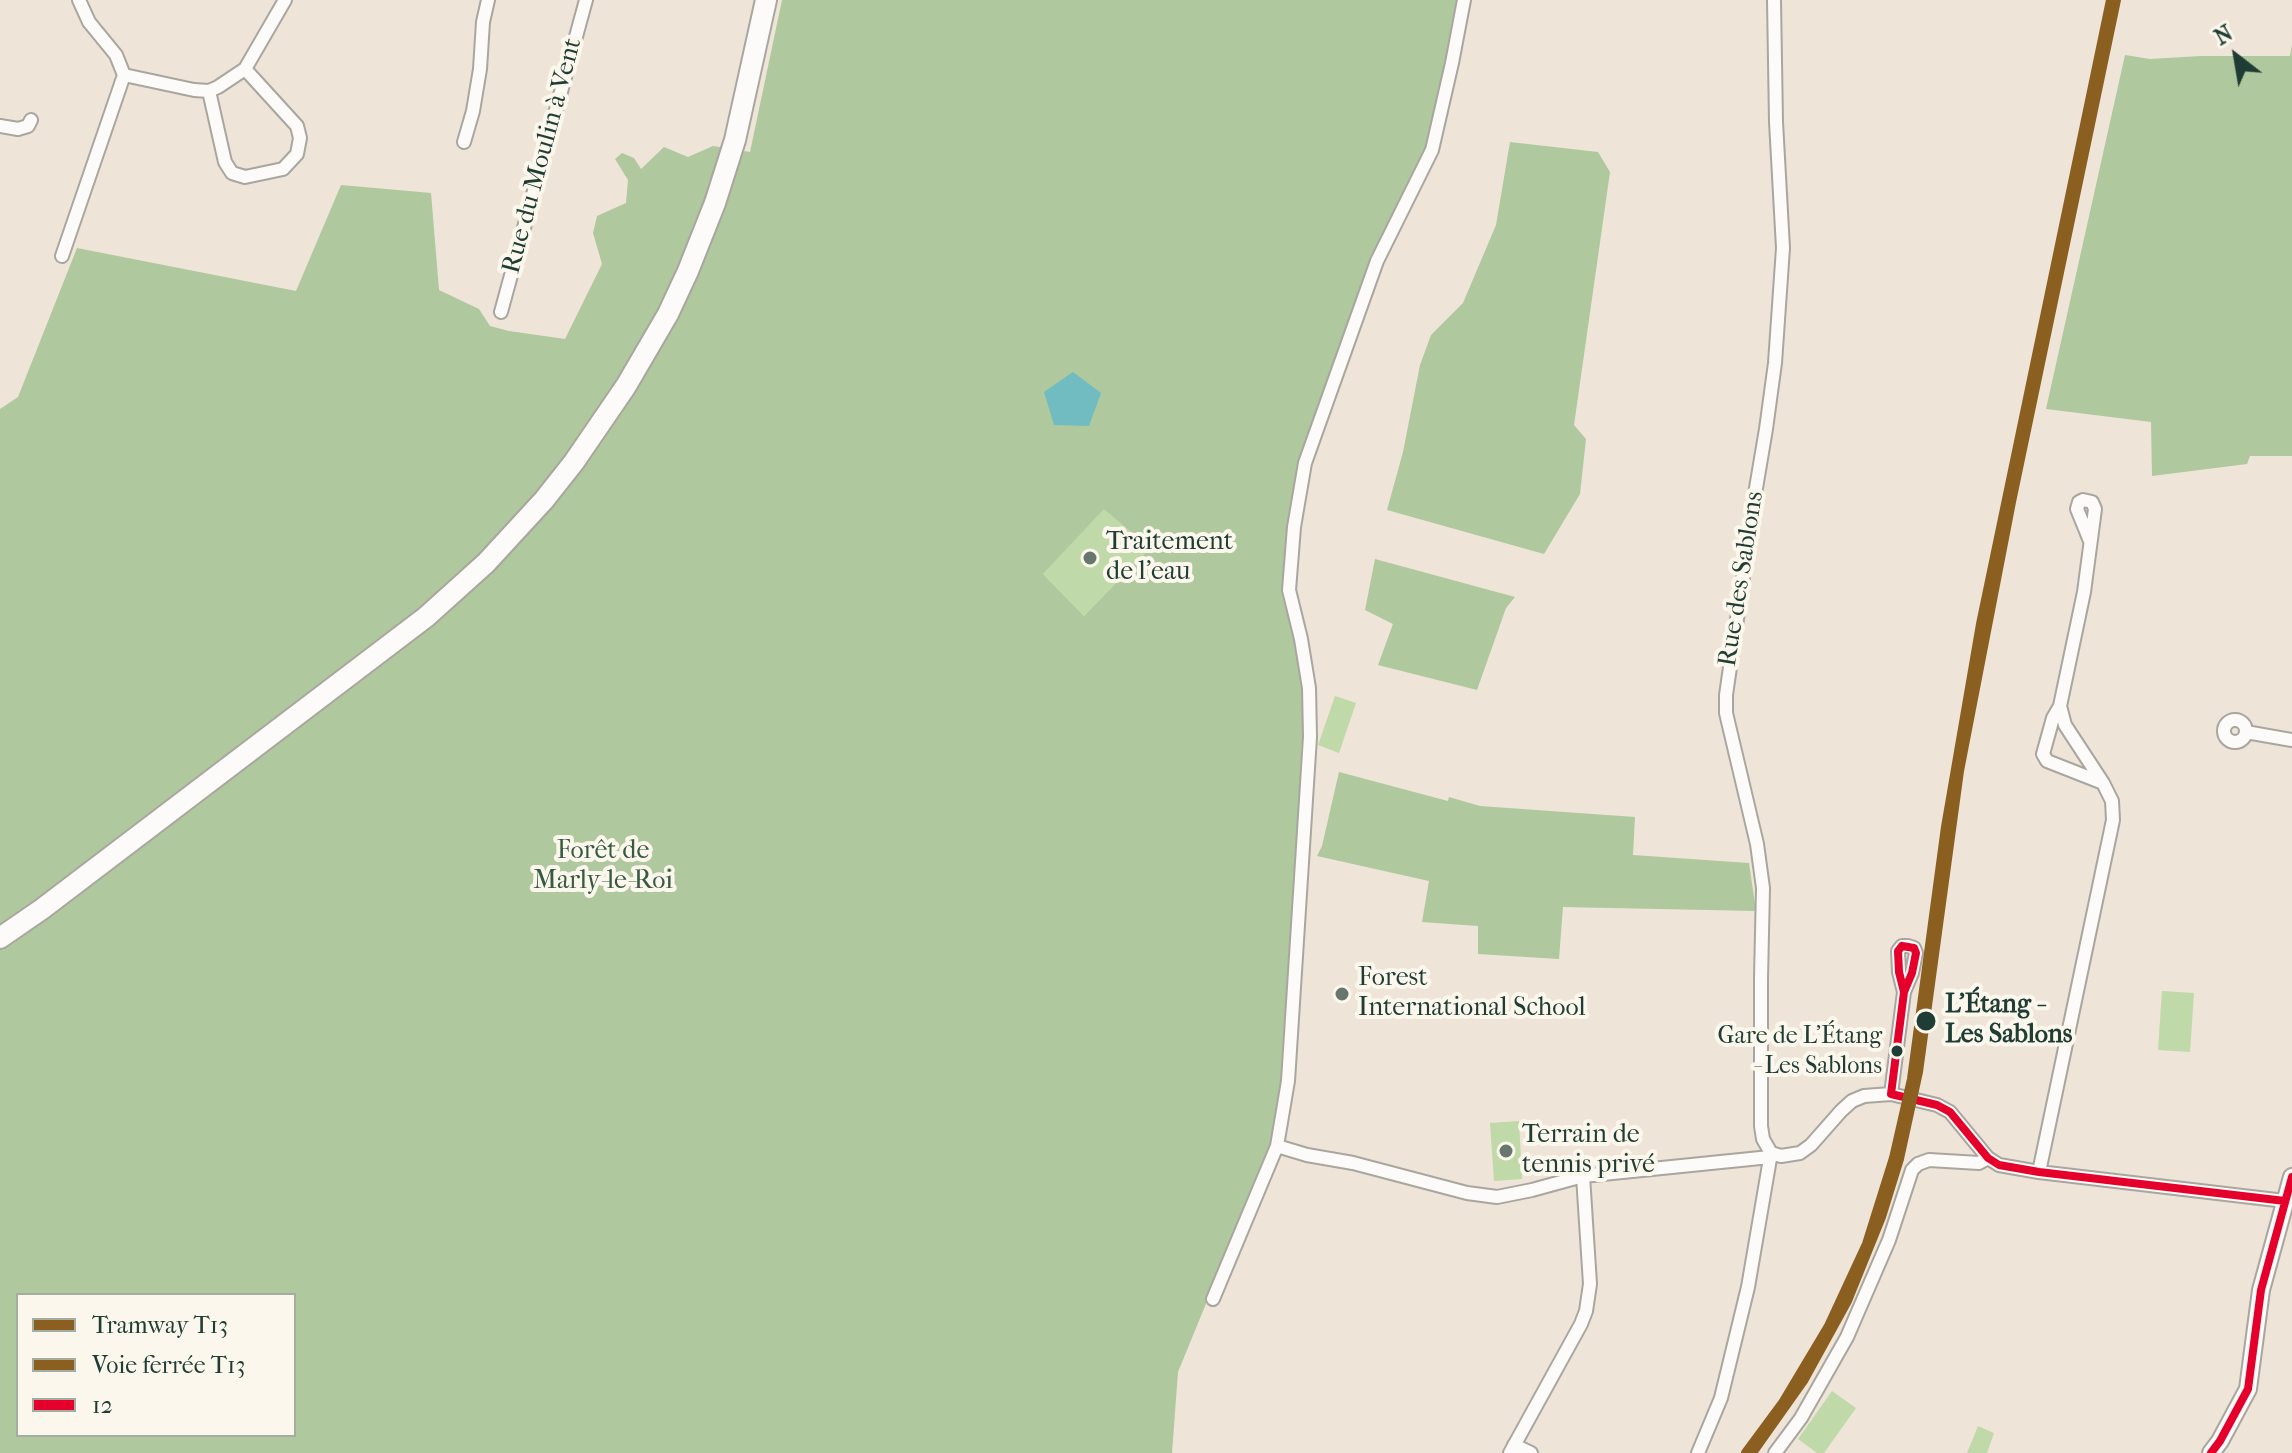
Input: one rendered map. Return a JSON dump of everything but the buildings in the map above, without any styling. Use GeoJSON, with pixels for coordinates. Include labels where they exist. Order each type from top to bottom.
{"type":"FeatureCollection","features":[{"type":"Feature","properties":{"kind":"main road"},"geometry":{"type":"LineString","coordinates":[[0,938],[426,617],[495,553],[561,478],[639,365],[668,314],[702,237],[735,140],[766,0]]}},
{"type":"Feature","properties":{"kind":"main road"},"geometry":{"type":"LineString","coordinates":[[0,948],[42,909]]}},
{"type":"Feature","properties":{"kind":"street"},"geometry":{"type":"LineString","coordinates":[[62,256],[124,75],[116,55],[89,22],[79,0]]}},
{"type":"Feature","properties":{"kind":"street"},"geometry":{"type":"LineString","coordinates":[[124,75],[209,91],[245,69],[285,0]]}},
{"type":"Feature","properties":{"kind":"street"},"geometry":{"type":"LineString","coordinates":[[464,142],[473,111],[488,0]]}},
{"type":"Feature","properties":{"kind":"street","name":"Rue du Moulin à Vent"},"geometry":{"type":"LineString","coordinates":[[501,312],[586,0]]}},
{"type":"Feature","properties":{"kind":"street"},"geometry":{"type":"LineString","coordinates":[[1213,1299],[1277,1146],[1288,1081],[1310,737],[1309,688],[1289,590],[1294,527],[1305,463],[1377,261],[1432,150],[1464,0]]}},
{"type":"Feature","properties":{"kind":"street","name":"Rue des Sablons"},"geometry":{"type":"LineString","coordinates":[[1770,1155],[1761,1126],[1763,888],[1757,844],[1726,713],[1726,695],[1775,363],[1783,248],[1776,122],[1774,0]]}},
{"type":"Feature","properties":{"kind":"street"},"geometry":{"type":"LineString","coordinates":[[209,91],[225,162],[232,173],[245,177],[283,169],[297,154],[300,138],[297,126],[245,69]]}},
{"type":"Feature","properties":{"kind":"street"},"geometry":{"type":"LineString","coordinates":[[0,126],[18,129],[28,126],[31,120]]}},
{"type":"Feature","properties":{"kind":"street"},"geometry":{"type":"LineString","coordinates":[[2090,541],[2084,592],[2060,706],[2053,718],[2043,754],[2047,761],[2103,783]]}},
{"type":"Feature","properties":{"kind":"street"},"geometry":{"type":"LineString","coordinates":[[2039,1172],[2113,820],[2112,801],[2065,725],[2060,706]]}},
{"type":"Feature","properties":{"kind":"street"},"geometry":{"type":"LineString","coordinates":[[2246,732],[2292,740]]}},
{"type":"Feature","properties":{"kind":"street"},"geometry":{"type":"LineString","coordinates":[[1891,1094],[1904,992]]}},
{"type":"Feature","properties":{"kind":"street"},"geometry":{"type":"LineString","coordinates":[[1277,1146],[1467,1193],[1497,1197],[1583,1176],[1800,1153],[1852,1101],[1864,1096],[1891,1094],[1937,1105],[1950,1112],[1988,1158],[1999,1165],[2285,1201]]}},
{"type":"Feature","properties":{"kind":"street"},"geometry":{"type":"LineString","coordinates":[[1698,1453],[1721,1398],[1748,1287],[1770,1155]]}},
{"type":"Feature","properties":{"kind":"street"},"geometry":{"type":"LineString","coordinates":[[1775,1453],[1801,1418],[1847,1337],[1889,1240],[1912,1170],[1929,1160],[1979,1163],[1988,1158]]}},
{"type":"Feature","properties":{"kind":"street"},"geometry":{"type":"LineString","coordinates":[[1531,1453],[1512,1449],[1586,1311],[1590,1284],[1583,1176]]}},
{"type":"Feature","properties":{"kind":"street"},"geometry":{"type":"LineString","coordinates":[[2211,1453],[2248,1389],[2261,1290],[2292,1177]]}},
{"type":"Feature","properties":{"kind":"green space","name":"Forêt de Marly-le-Roi"},"geometry":{"type":"Polygon","coordinates":[[[782,0],[1463,0],[1425,155],[1370,262],[1298,462],[1285,581],[1305,688],[1283,1081],[1271,1145],[1178,1372],[1172,1453],[0,1453],[0,409],[18,397],[77,248],[296,291],[341,185],[431,193],[439,290],[479,309],[490,326],[565,339],[602,264],[593,233],[597,216],[626,203],[628,180],[615,159],[622,153],[634,158],[641,169],[664,147],[688,157],[713,146],[750,152],[782,0]],[[1104,509],[1043,574],[1084,616],[1150,548],[1104,509]]]}},
{"type":"Feature","properties":{"kind":"green space"},"geometry":{"type":"Polygon","coordinates":[[[2292,45],[2292,456],[2250,456],[2247,464],[2152,476],[2151,422],[2046,409],[2125,55],[2150,59],[2290,56],[2292,45]]]}},
{"type":"Feature","properties":{"kind":"green space"},"geometry":{"type":"Polygon","coordinates":[[[1510,142],[1598,152],[1610,172],[1574,425],[1586,439],[1580,494],[1544,554],[1387,510],[1403,452],[1420,365],[1431,335],[1463,303],[1496,225],[1510,142]]]}},
{"type":"Feature","properties":{"kind":"green space"},"geometry":{"type":"Polygon","coordinates":[[[1104,508],[1150,548],[1084,616],[1043,574],[1104,508]]]}},
{"type":"Feature","properties":{"kind":"green space"},"geometry":{"type":"Polygon","coordinates":[[[1375,559],[1515,597],[1506,608],[1477,690],[1378,665],[1393,624],[1365,610],[1375,559]]]}},
{"type":"Feature","properties":{"kind":"green space"},"geometry":{"type":"Polygon","coordinates":[[[1335,696],[1356,703],[1339,753],[1318,745],[1335,696]]]}},
{"type":"Feature","properties":{"kind":"green space"},"geometry":{"type":"Polygon","coordinates":[[[1339,772],[1448,801],[1449,797],[1480,806],[1635,817],[1633,855],[1749,863],[1756,911],[1563,907],[1559,959],[1478,954],[1478,926],[1422,922],[1429,881],[1317,856],[1339,772]]]}},
{"type":"Feature","properties":{"kind":"green space"},"geometry":{"type":"Polygon","coordinates":[[[2162,991],[2194,993],[2190,1052],[2158,1050],[2162,991]]]}},
{"type":"Feature","properties":{"kind":"green space","name":"Terrain de tennis privé"},"geometry":{"type":"Polygon","coordinates":[[[1519,1121],[1522,1179],[1494,1181],[1490,1123],[1519,1121]]]}},
{"type":"Feature","properties":{"kind":"green space"},"geometry":{"type":"Polygon","coordinates":[[[1832,1391],[1856,1408],[1824,1453],[1817,1453],[1798,1439],[1832,1391]]]}},
{"type":"Feature","properties":{"kind":"green space"},"geometry":{"type":"Polygon","coordinates":[[[1978,1426],[1994,1433],[1987,1453],[1967,1453],[1978,1426]]]}},
{"type":"Feature","properties":{"kind":"water"},"geometry":{"type":"Polygon","coordinates":[[[1073,372],[1101,393],[1089,426],[1054,425],[1044,392],[1073,372]]]}},
{"type":"Feature","properties":{"kind":"tram line","name":"T13"},"geometry":{"type":"LineString","coordinates":[[1753,1453],[1804,1381],[1848,1301],[1882,1217],[1900,1159],[1919,1072],[1960,771],[2012,502],[2117,0]]}},
{"type":"Feature","properties":{"kind":"rail line","name":"T13"},"geometry":{"type":"LineString","coordinates":[[1746,1453],[1783,1403],[1829,1326],[1867,1244],[1894,1158],[1912,1079],[1946,827],[1981,624],[2111,0]]}},
{"type":"Feature","properties":{"kind":"transit line","name":"12"},"geometry":{"type":"LineString","coordinates":[[1902,946],[1914,948],[1916,953],[1904,992],[1898,951],[1902,946]]}},
{"type":"Feature","properties":{"kind":"transit line","name":"12"},"geometry":{"type":"LineString","coordinates":[[1904,992],[1891,1094],[1937,1105],[1950,1112],[1988,1158],[1999,1165],[2285,1201]]}},
{"type":"Feature","properties":{"kind":"transit line","name":"12"},"geometry":{"type":"LineString","coordinates":[[2211,1453],[2248,1389],[2261,1290],[2292,1177]]}},
{"type":"Feature","properties":{"kind":"place","name":"Traitement de l'eau"},"geometry":{"type":"Point","coordinates":[1090,558]}},
{"type":"Feature","properties":{"kind":"place","name":"Forest International School"},"geometry":{"type":"Point","coordinates":[1342,994]}},
{"type":"Feature","properties":{"kind":"place","name":"L'Étang - Les Sablons"},"geometry":{"type":"Point","coordinates":[1926,1021]}},
{"type":"Feature","properties":{"kind":"place","name":"Gare de L'Étang - Les Sablons"},"geometry":{"type":"Point","coordinates":[1897,1051]}},
{"type":"Feature","properties":{"kind":"place","name":"Terrain de tennis privé"},"geometry":{"type":"Point","coordinates":[1506,1151]}}]}
